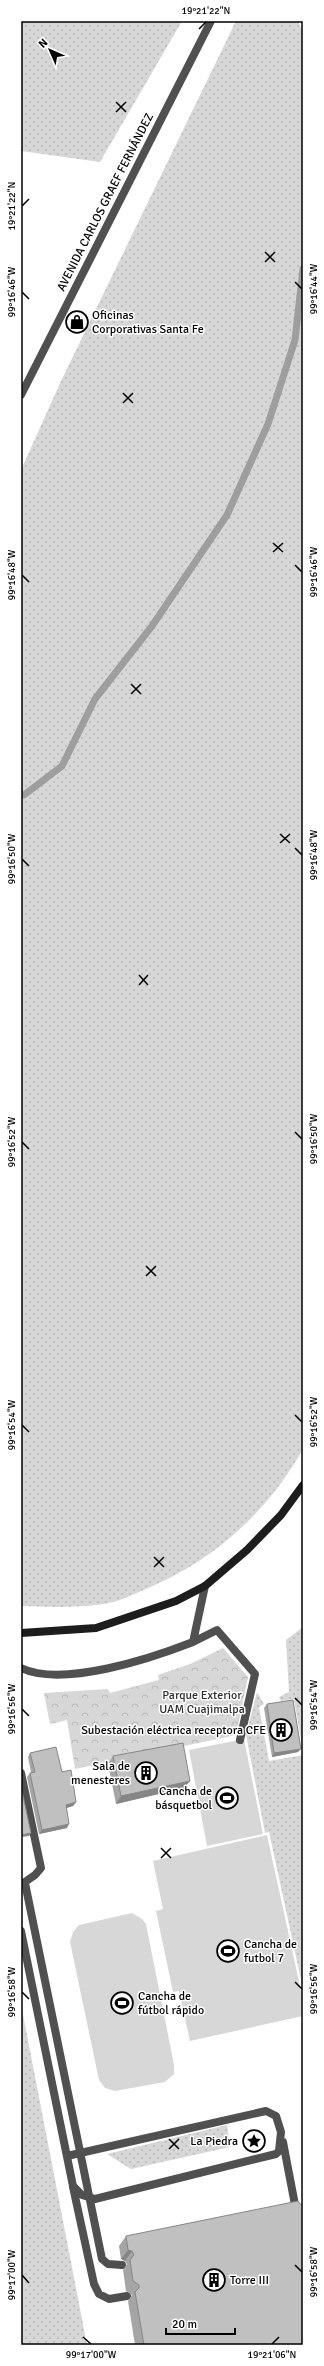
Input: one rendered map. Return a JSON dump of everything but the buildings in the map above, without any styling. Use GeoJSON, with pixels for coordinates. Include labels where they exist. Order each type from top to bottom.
{"type":"FeatureCollection","features":[{"type":"Feature","properties":{"kind":"street","name":"AVENIDA CARLOS GRAEF FERNÁNDEZ"},"geometry":{"type":"LineString","coordinates":[[21,395],[211,21]]}},
{"type":"Feature","properties":{"kind":"street"},"geometry":{"type":"LineString","coordinates":[[21,1633],[96,1628],[176,1601],[205,1586],[262,1535],[281,1515],[303,1485]]}},
{"type":"Feature","properties":{"kind":"street"},"geometry":{"type":"LineString","coordinates":[[193,1642],[205,1586]]}},
{"type":"Feature","properties":{"kind":"street"},"geometry":{"type":"LineString","coordinates":[[21,1668],[30,1672],[69,1674],[125,1666],[193,1642],[218,1630],[255,1674],[240,1740]]}},
{"type":"Feature","properties":{"kind":"street"},"geometry":{"type":"LineString","coordinates":[[21,1773],[41,1868],[23,1884],[102,2259],[108,2264],[122,2265]]}},
{"type":"Feature","properties":{"kind":"street"},"geometry":{"type":"LineString","coordinates":[[21,1931],[73,2186],[96,2289],[99,2294],[109,2299],[127,2296]]}},
{"type":"Feature","properties":{"kind":"street"},"geometry":{"type":"LineString","coordinates":[[67,2156],[266,2111],[276,2116],[281,2132],[296,2210]]}},
{"type":"Feature","properties":{"kind":"street"},"geometry":{"type":"LineString","coordinates":[[73,2186],[82,2195],[96,2199],[276,2154],[280,2151],[281,2132]]}},
{"type":"Feature","properties":{"kind":"green space"},"geometry":{"type":"Polygon","coordinates":[[[21,21],[182,21],[100,162],[21,151],[21,21]]]}},
{"type":"Feature","properties":{"kind":"green space"},"geometry":{"type":"Polygon","coordinates":[[[236,21],[298,21],[303,33],[303,1449],[273,1494],[255,1514],[216,1549],[171,1578],[130,1596],[109,1603],[72,1607],[21,1606],[21,470],[61,381],[236,21]]]}},
{"type":"Feature","properties":{"kind":"green space"},"geometry":{"type":"Polygon","coordinates":[[[303,1627],[303,1751],[294,1699],[281,1701],[279,1697],[289,1692],[286,1640],[303,1627]]]}},
{"type":"Feature","properties":{"kind":"green space","name":"Parque Exterior UAM Cuajimalpa"},"geometry":{"type":"Polygon","coordinates":[[[223,1648],[248,1677],[236,1735],[75,1769],[67,1720],[50,1724],[44,1693],[108,1689],[110,1693],[159,1680],[158,1675],[190,1664],[223,1648]]]}},
{"type":"Feature","properties":{"kind":"green space"},"geometry":{"type":"Polygon","coordinates":[[[257,1692],[264,1704],[259,1707],[269,1761],[303,1755],[303,1989],[269,1832],[265,1833],[246,1735],[257,1692]]]}},
{"type":"Feature","properties":{"kind":"green space","name":"Cancha de básquetbol"},"geometry":{"type":"Polygon","coordinates":[[[244,1739],[263,1834],[207,1846],[189,1750],[244,1739]]]}},
{"type":"Feature","properties":{"kind":"green space","name":"Cancha de futbol 7"},"geometry":{"type":"Polygon","coordinates":[[[267,1835],[303,2000],[303,2016],[190,2041],[179,1991],[173,1992],[156,1911],[163,1909],[153,1861],[267,1835]]]}},
{"type":"Feature","properties":{"kind":"green space","name":"Cancha de fútbol rápido"},"geometry":{"type":"Polygon","coordinates":[[[132,1913],[142,1919],[146,1924],[174,2065],[174,2074],[165,2082],[115,2091],[105,2088],[99,2080],[70,1942],[73,1932],[79,1925],[132,1913]]]}},
{"type":"Feature","properties":{"kind":"green space"},"geometry":{"type":"Polygon","coordinates":[[[21,2004],[82,2319],[87,2345],[21,2345],[21,2004]]]}},
{"type":"Feature","properties":{"kind":"green space"},"geometry":{"type":"Polygon","coordinates":[[[227,2125],[230,2147],[131,2169],[107,2154],[227,2125]]]}},
{"type":"Feature","properties":{"kind":"waterway"},"geometry":{"type":"LineString","coordinates":[[21,794],[24,795],[62,766],[95,699],[152,626],[227,515],[268,424],[295,340],[303,269]]}},
{"type":"Feature","properties":{"kind":"place","name":"Oficinas Corporativas Santa Fe"},"geometry":{"type":"Point","coordinates":[77,322]}},
{"type":"Feature","properties":{"kind":"place","name":"Subestación eléctrica receptora CFE"},"geometry":{"type":"Point","coordinates":[281,1730]}},
{"type":"Feature","properties":{"kind":"place","name":"Sala de menesteres"},"geometry":{"type":"Point","coordinates":[146,1773]}},
{"type":"Feature","properties":{"kind":"place","name":"Cancha de básquetbol"},"geometry":{"type":"Point","coordinates":[227,1798]}},
{"type":"Feature","properties":{"kind":"place","name":"Cancha de futbol 7"},"geometry":{"type":"Point","coordinates":[228,1951]}},
{"type":"Feature","properties":{"kind":"place","name":"Cancha de fútbol rápido"},"geometry":{"type":"Point","coordinates":[122,2003]}},
{"type":"Feature","properties":{"kind":"place","name":"La Piedra"},"geometry":{"type":"Point","coordinates":[254,2141]}},
{"type":"Feature","properties":{"kind":"place","name":"Torre III"},"geometry":{"type":"Point","coordinates":[214,2280]}}]}
